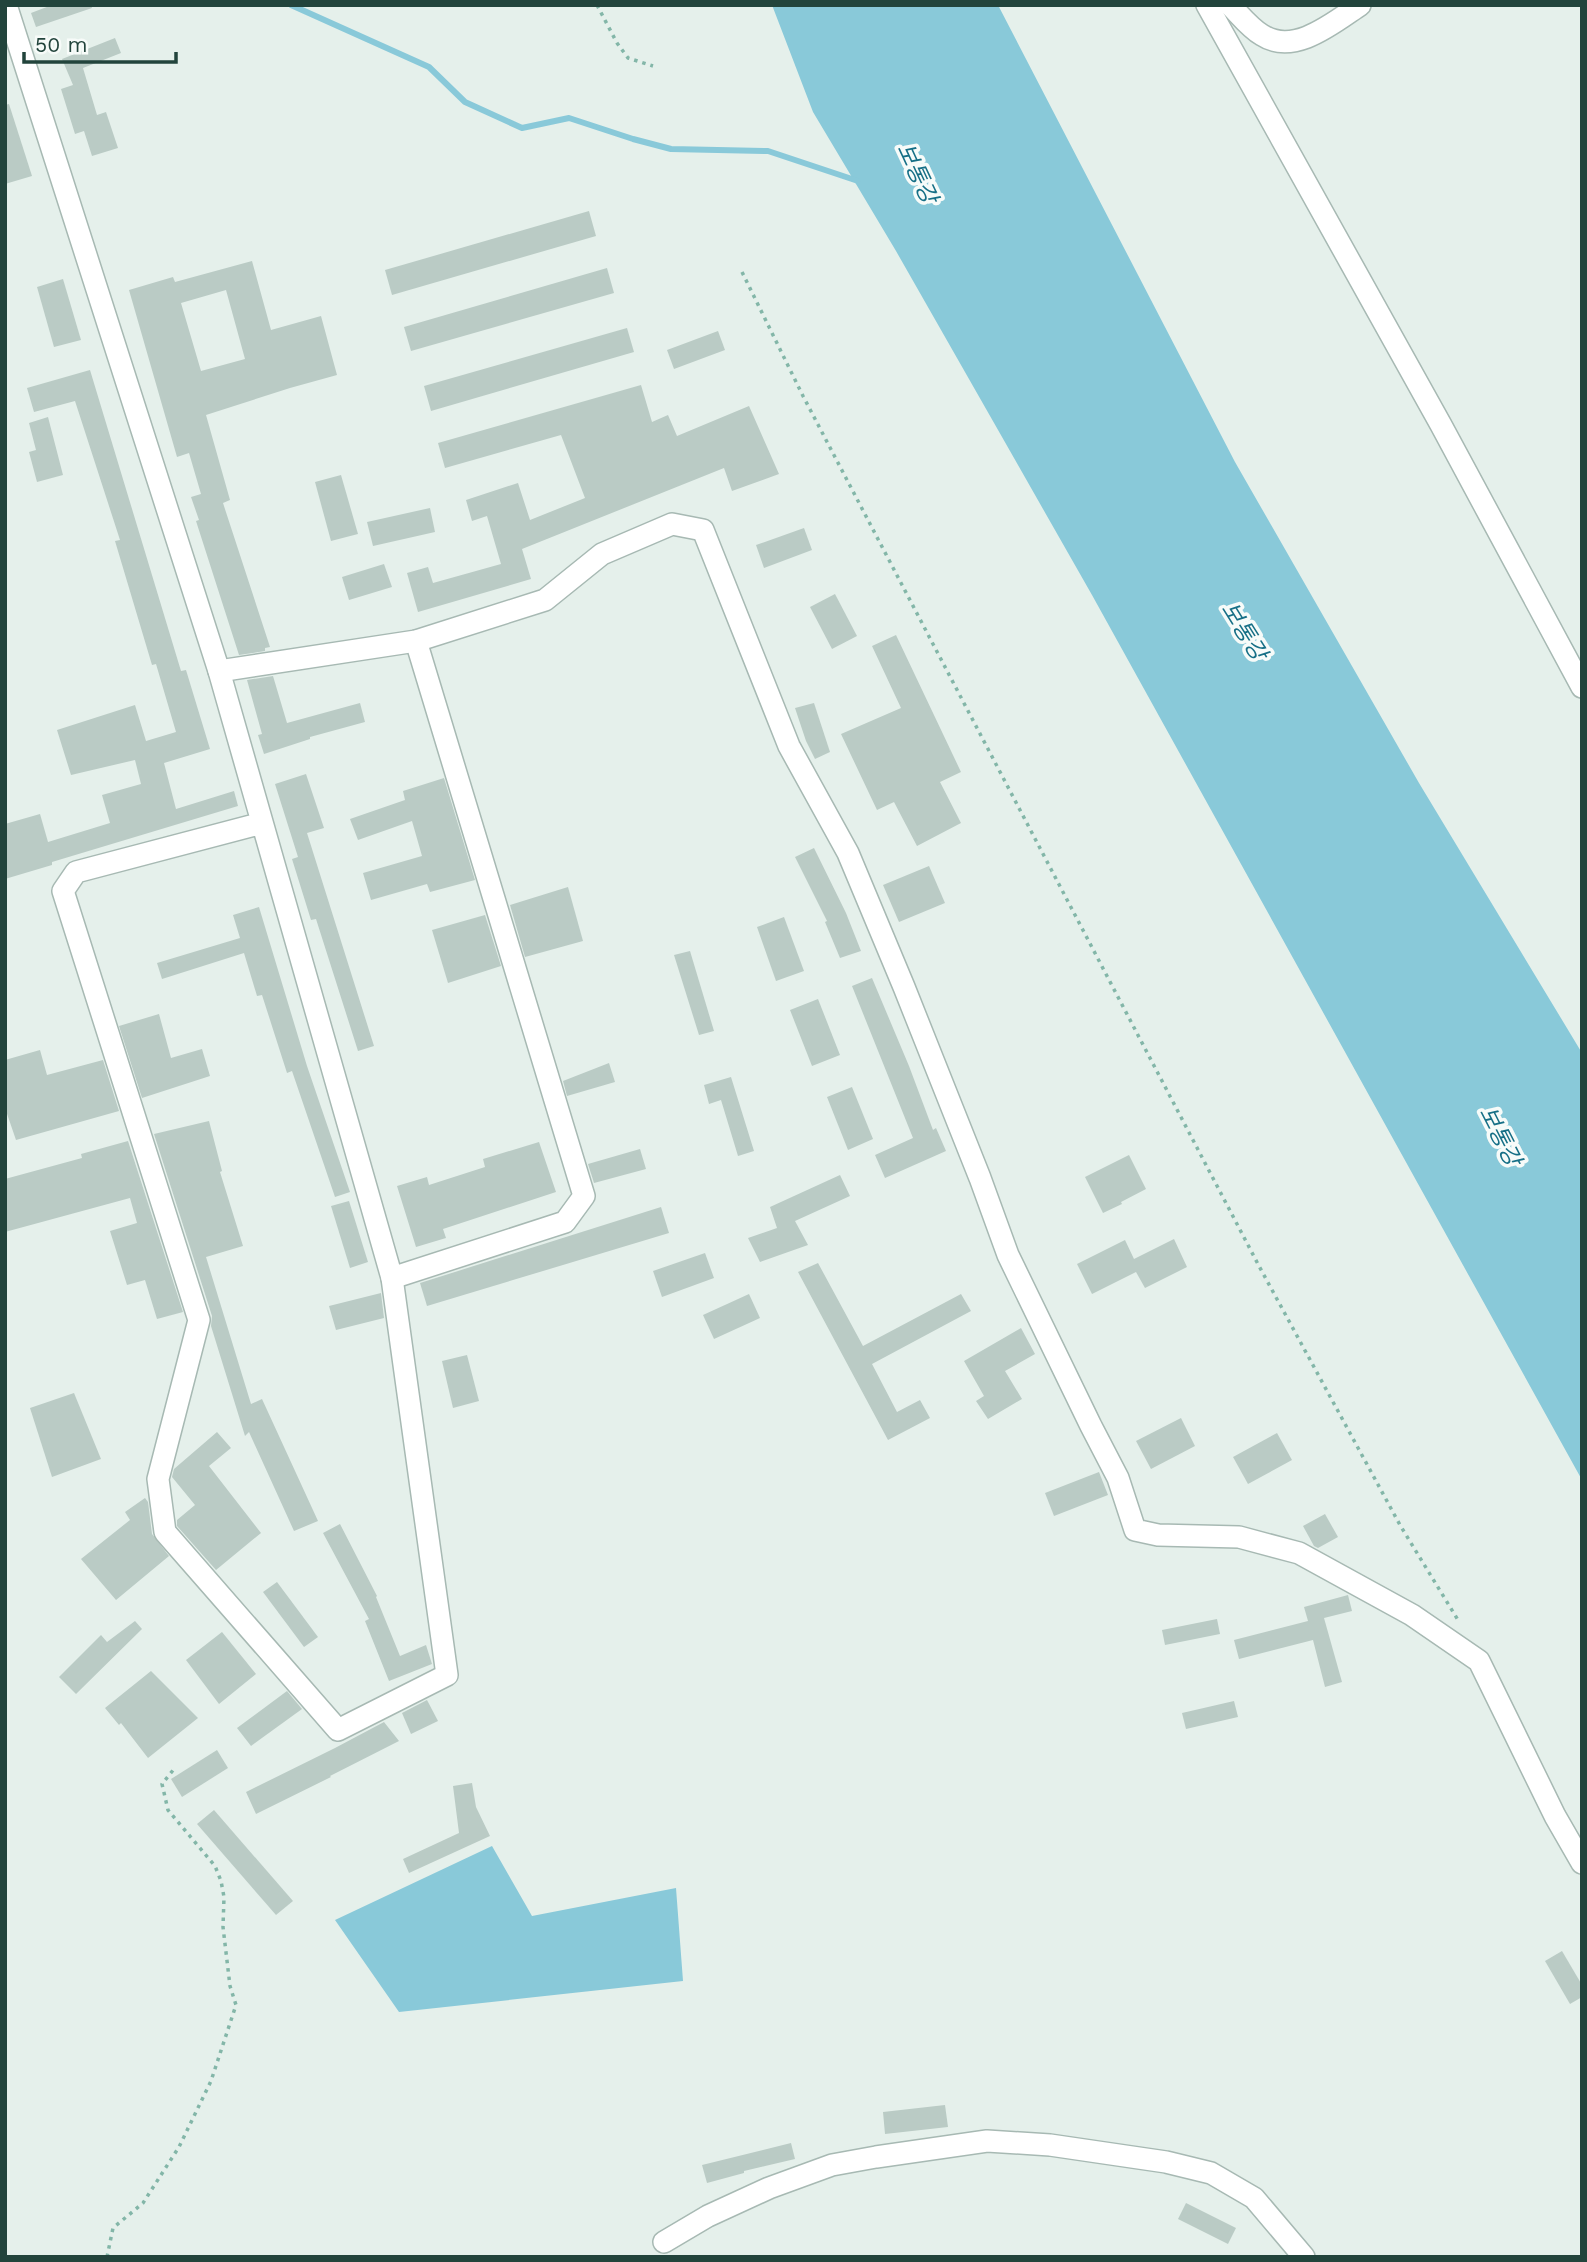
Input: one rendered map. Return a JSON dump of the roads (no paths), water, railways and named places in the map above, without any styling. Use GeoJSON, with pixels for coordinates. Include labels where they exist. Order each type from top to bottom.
{"type":"FeatureCollection","features":[{"type":"Feature","properties":{"kind":"street"},"geometry":{"type":"LineString","coordinates":[[6,5],[219,671],[392,1278],[447,1675],[338,1730],[165,1532],[158,1479],[199,1320],[63,891],[76,872],[262,823]]}},
{"type":"Feature","properties":{"kind":"street"},"geometry":{"type":"LineString","coordinates":[[1207,5],[1434,413],[1582,687]]}},
{"type":"Feature","properties":{"kind":"street"},"geometry":{"type":"LineString","coordinates":[[1230,5],[1262,35],[1279,41],[1300,40],[1325,28],[1360,5]]}},
{"type":"Feature","properties":{"kind":"street"},"geometry":{"type":"LineString","coordinates":[[219,671],[416,641],[545,600],[602,555],[672,524],[703,530],[789,746],[848,853],[980,1178],[1007,1255],[1118,1478],[1135,1530],[1158,1535],[1238,1537],[1299,1553],[1412,1615],[1479,1661],[1555,1816],[1582,1863]]}},
{"type":"Feature","properties":{"kind":"street"},"geometry":{"type":"LineString","coordinates":[[392,1278],[565,1222],[584,1196],[416,641]]}},
{"type":"Feature","properties":{"kind":"street"},"geometry":{"type":"LineString","coordinates":[[664,2242],[708,2217],[769,2188],[832,2165],[987,2141],[1050,2145],[1166,2162],[1211,2173],[1254,2198],[1304,2257]]}},
{"type":"Feature","properties":{"kind":"water","name":"보통강"},"geometry":{"type":"Polygon","coordinates":[[[772,5],[998,5],[1235,462],[1419,783],[1582,1053],[1582,1480],[1092,595],[896,251],[813,112],[772,5]]]}},
{"type":"Feature","properties":{"kind":"water"},"geometry":{"type":"Polygon","coordinates":[[[492,1846],[532,1916],[676,1888],[683,1981],[399,2012],[335,1920],[492,1846]]]}},
{"type":"Feature","properties":{"kind":"waterway"},"geometry":{"type":"LineString","coordinates":[[291,5],[429,67],[465,102],[522,128],[569,118],[671,149],[768,151],[858,181]]}}]}
